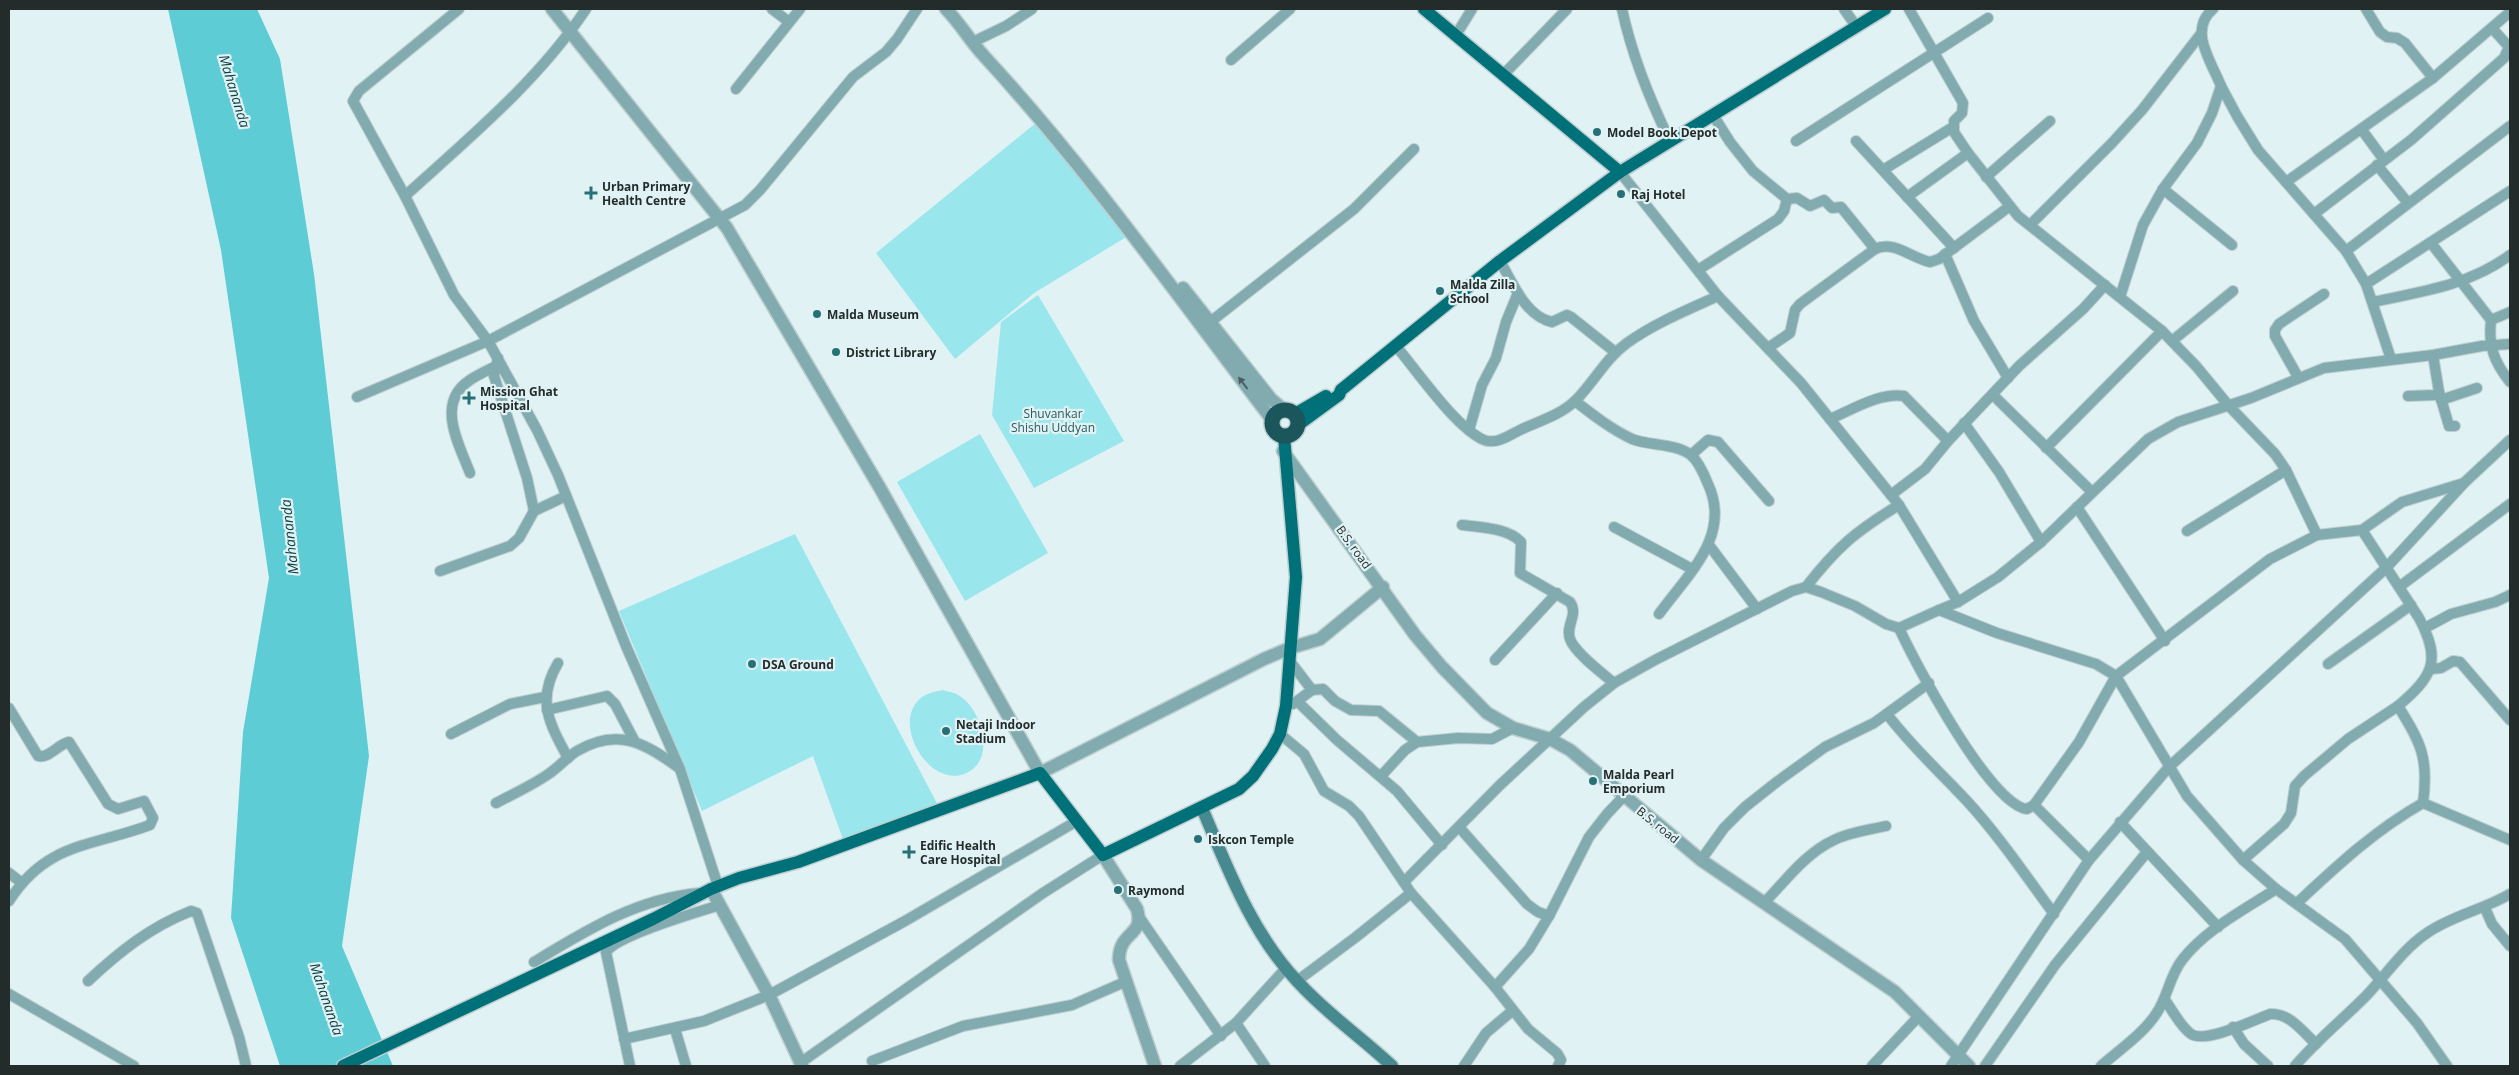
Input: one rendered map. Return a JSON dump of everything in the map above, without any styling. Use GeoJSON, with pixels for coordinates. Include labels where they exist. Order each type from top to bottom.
{"type":"FeatureCollection","features":[{"type":"Feature","properties":{"kind":"highway"},"geometry":{"type":"LineString","coordinates":[[1279,412],[1292,416],[1293,433],[1280,438],[1279,412]]}},
{"type":"Feature","properties":{"kind":"main road"},"geometry":{"type":"LineString","coordinates":[[1424,9],[1620,172]]}},
{"type":"Feature","properties":{"kind":"main road"},"geometry":{"type":"LineString","coordinates":[[1292,416],[1338,389],[1341,390],[1500,261],[1620,172],[1885,9]]}},
{"type":"Feature","properties":{"kind":"main road"},"geometry":{"type":"LineString","coordinates":[[343,1066],[653,919],[711,889],[798,862],[1040,773],[1103,855],[1239,789],[1253,776],[1280,734],[1292,704],[1289,654],[1293,599],[1280,438]]}},
{"type":"Feature","properties":{"kind":"main road"},"geometry":{"type":"LineString","coordinates":[[1202,808],[1247,908],[1286,968],[1297,981],[1392,1066]]}},
{"type":"Feature","properties":{"kind":"street"},"geometry":{"type":"LineString","coordinates":[[459,9],[366,85],[353,99],[357,111],[405,196],[454,295],[488,341],[496,362],[537,430],[566,496],[626,646],[680,769],[711,889],[769,995],[801,1065],[1043,893],[1103,855],[1137,908],[1140,918],[1221,1036]]}},
{"type":"Feature","properties":{"kind":"street"},"geometry":{"type":"LineString","coordinates":[[552,9],[732,236],[879,485],[1040,773],[1320,639],[1383,587]]}},
{"type":"Feature","properties":{"kind":"street"},"geometry":{"type":"LineString","coordinates":[[405,196],[498,111],[571,32],[586,9]]}},
{"type":"Feature","properties":{"kind":"street"},"geometry":{"type":"LineString","coordinates":[[772,9],[790,22]]}},
{"type":"Feature","properties":{"kind":"street"},"geometry":{"type":"LineString","coordinates":[[736,89],[800,9]]}},
{"type":"Feature","properties":{"kind":"street"},"geometry":{"type":"LineString","coordinates":[[357,397],[488,341],[745,205],[760,190],[854,77],[886,52],[917,9]]}},
{"type":"Feature","properties":{"kind":"street"},"geometry":{"type":"LineString","coordinates":[[946,9],[966,32],[977,40],[1015,77],[1052,121],[1271,400],[1292,416]]}},
{"type":"Feature","properties":{"kind":"street"},"geometry":{"type":"LineString","coordinates":[[977,40],[1006,26],[1031,9]]}},
{"type":"Feature","properties":{"kind":"street"},"geometry":{"type":"LineString","coordinates":[[1232,60],[1290,9]]}},
{"type":"Feature","properties":{"kind":"street"},"geometry":{"type":"LineString","coordinates":[[1456,35],[1472,9]]}},
{"type":"Feature","properties":{"kind":"street"},"geometry":{"type":"LineString","coordinates":[[1504,74],[1567,9]]}},
{"type":"Feature","properties":{"kind":"street"},"geometry":{"type":"LineString","coordinates":[[1622,9],[1640,76],[1670,141]]}},
{"type":"Feature","properties":{"kind":"street"},"geometry":{"type":"LineString","coordinates":[[1844,9],[1856,26]]}},
{"type":"Feature","properties":{"kind":"street"},"geometry":{"type":"LineString","coordinates":[[1909,9],[1963,103],[1962,113],[1954,121],[1953,127],[1968,153],[1986,177],[2010,206],[2030,225],[2162,331],[2196,366],[2229,406],[2256,433],[2286,470],[2317,535]]}},
{"type":"Feature","properties":{"kind":"street"},"geometry":{"type":"LineString","coordinates":[[2213,9],[2201,24],[2200,35],[2221,86],[2236,116],[2258,150],[2346,251],[2366,284],[2390,359]]}},
{"type":"Feature","properties":{"kind":"street"},"geometry":{"type":"LineString","coordinates":[[2366,9],[2380,32],[2386,37],[2397,38],[2405,43],[2434,78]]}},
{"type":"Feature","properties":{"kind":"street"},"geometry":{"type":"LineString","coordinates":[[2286,182],[2434,78],[2510,12]]}},
{"type":"Feature","properties":{"kind":"street"},"geometry":{"type":"LineString","coordinates":[[1796,140],[1988,18]]}},
{"type":"Feature","properties":{"kind":"street"},"geometry":{"type":"LineString","coordinates":[[2314,214],[2441,114],[2504,58],[2509,47],[2492,28]]}},
{"type":"Feature","properties":{"kind":"street","name":"B.S. road"},"geometry":{"type":"LineString","coordinates":[[966,32],[968,39],[1009,82],[1093,184],[1280,438],[1416,635],[1442,667],[1487,713],[1513,728],[1550,739],[1570,750],[1701,860],[1895,992],[1919,1016],[1955,1061],[1969,1066]]}},
{"type":"Feature","properties":{"kind":"street"},"geometry":{"type":"LineString","coordinates":[[2030,225],[2118,136],[2200,35]]}},
{"type":"Feature","properties":{"kind":"street"},"geometry":{"type":"LineString","coordinates":[[2120,297],[2143,225],[2163,189],[2197,143],[2212,113],[2221,86]]}},
{"type":"Feature","properties":{"kind":"street"},"geometry":{"type":"LineString","coordinates":[[1713,115],[1730,142],[1753,171],[1787,199],[1797,198],[1810,206],[1824,200],[1832,208],[1840,207],[1875,249]]}},
{"type":"Feature","properties":{"kind":"street"},"geometry":{"type":"LineString","coordinates":[[1986,177],[2050,120]]}},
{"type":"Feature","properties":{"kind":"street"},"geometry":{"type":"LineString","coordinates":[[2346,251],[2510,126]]}},
{"type":"Feature","properties":{"kind":"street"},"geometry":{"type":"LineString","coordinates":[[1883,170],[1953,127]]}},
{"type":"Feature","properties":{"kind":"street"},"geometry":{"type":"LineString","coordinates":[[2362,130],[2380,163],[2408,203]]}},
{"type":"Feature","properties":{"kind":"street"},"geometry":{"type":"LineString","coordinates":[[1856,141],[1954,248]]}},
{"type":"Feature","properties":{"kind":"street"},"geometry":{"type":"LineString","coordinates":[[1209,323],[1354,209],[1414,149]]}},
{"type":"Feature","properties":{"kind":"street"},"geometry":{"type":"LineString","coordinates":[[1907,196],[1968,153]]}},
{"type":"Feature","properties":{"kind":"street"},"geometry":{"type":"LineString","coordinates":[[1620,172],[1718,296],[1768,348],[1830,419],[1899,505],[1958,602]]}},
{"type":"Feature","properties":{"kind":"street"},"geometry":{"type":"LineString","coordinates":[[2163,189],[2232,245]]}},
{"type":"Feature","properties":{"kind":"street"},"geometry":{"type":"LineString","coordinates":[[2366,284],[2510,192]]}},
{"type":"Feature","properties":{"kind":"street"},"geometry":{"type":"LineString","coordinates":[[1698,270],[1778,219],[1784,211],[1787,199]]}},
{"type":"Feature","properties":{"kind":"street"},"geometry":{"type":"LineString","coordinates":[[1768,348],[1790,333],[1795,310],[1800,304],[1875,249],[1882,246],[1892,247],[1930,262],[1954,248],[2010,206]]}},
{"type":"Feature","properties":{"kind":"street"},"geometry":{"type":"LineString","coordinates":[[2431,243],[2491,320],[2494,360],[2510,382]]}},
{"type":"Feature","properties":{"kind":"street"},"geometry":{"type":"LineString","coordinates":[[1945,254],[1974,321],[2008,378]]}},
{"type":"Feature","properties":{"kind":"street"},"geometry":{"type":"LineString","coordinates":[[2373,302],[2461,282],[2474,277],[2510,255]]}},
{"type":"Feature","properties":{"kind":"street"},"geometry":{"type":"LineString","coordinates":[[1500,261],[1518,293],[1536,314],[1548,322],[1556,321],[1567,315],[1615,352]]}},
{"type":"Feature","properties":{"kind":"street"},"geometry":{"type":"LineString","coordinates":[[1891,495],[1925,468],[1964,423],[2008,378],[2083,309],[2105,286]]}},
{"type":"Feature","properties":{"kind":"street"},"geometry":{"type":"LineString","coordinates":[[2172,341],[2233,291]]}},
{"type":"Feature","properties":{"kind":"street"},"geometry":{"type":"LineString","coordinates":[[1469,430],[1482,385],[1496,358],[1506,322],[1518,293]]}},
{"type":"Feature","properties":{"kind":"street"},"geometry":{"type":"LineString","coordinates":[[2298,377],[2275,336],[2275,330],[2279,324],[2324,294]]}},
{"type":"Feature","properties":{"kind":"street"},"geometry":{"type":"LineString","coordinates":[[1396,346],[1469,430],[1487,441],[1498,440],[1539,424],[1575,402],[1615,352],[1656,325],[1718,296]]}},
{"type":"Feature","properties":{"kind":"street"},"geometry":{"type":"LineString","coordinates":[[2491,320],[2510,312]]}},
{"type":"Feature","properties":{"kind":"street"},"geometry":{"type":"LineString","coordinates":[[2046,448],[2162,331]]}},
{"type":"Feature","properties":{"kind":"street"},"geometry":{"type":"LineString","coordinates":[[1806,587],[1855,606],[1886,624],[1899,628],[1958,602],[1998,577],[2041,542],[2148,438],[2178,422],[2229,406],[2324,368],[2510,344]]}},
{"type":"Feature","properties":{"kind":"street"},"geometry":{"type":"LineString","coordinates":[[2434,355],[2440,396],[2449,426],[2455,426]]}},
{"type":"Feature","properties":{"kind":"street"},"geometry":{"type":"LineString","coordinates":[[470,473],[453,429],[451,413],[453,399],[469,380],[496,362]]}},
{"type":"Feature","properties":{"kind":"street"},"geometry":{"type":"LineString","coordinates":[[496,362],[494,376],[527,478],[534,511]]}},
{"type":"Feature","properties":{"kind":"street"},"geometry":{"type":"LineString","coordinates":[[2408,396],[2440,396],[2477,388]]}},
{"type":"Feature","properties":{"kind":"street"},"geometry":{"type":"LineString","coordinates":[[1830,419],[1896,394],[1904,396],[1948,441]]}},
{"type":"Feature","properties":{"kind":"street"},"geometry":{"type":"LineString","coordinates":[[1993,395],[2092,492]]}},
{"type":"Feature","properties":{"kind":"street"},"geometry":{"type":"LineString","coordinates":[[1575,402],[1610,427],[1634,439],[1677,448],[1690,455],[1700,467],[1714,496],[1717,512],[1715,528],[1709,546],[1659,614]]}},
{"type":"Feature","properties":{"kind":"street"},"geometry":{"type":"LineString","coordinates":[[1964,423],[1999,472],[2041,542]]}},
{"type":"Feature","properties":{"kind":"street"},"geometry":{"type":"LineString","coordinates":[[1690,455],[1708,440],[1718,442],[1769,501]]}},
{"type":"Feature","properties":{"kind":"street"},"geometry":{"type":"LineString","coordinates":[[1955,1061],[2089,860],[2169,767],[2386,568],[2465,482],[2510,440]]}},
{"type":"Feature","properties":{"kind":"street"},"geometry":{"type":"LineString","coordinates":[[2187,531],[2286,470]]}},
{"type":"Feature","properties":{"kind":"street"},"geometry":{"type":"LineString","coordinates":[[1899,628],[1916,664],[1966,748],[2002,795],[2020,808],[2026,809],[2034,805],[2079,742],[2116,676],[2165,641],[2270,558],[2317,535],[2362,530],[2402,502],[2465,482]]}},
{"type":"Feature","properties":{"kind":"street"},"geometry":{"type":"LineString","coordinates":[[440,570],[510,546],[519,538],[534,511],[566,496]]}},
{"type":"Feature","properties":{"kind":"street"},"geometry":{"type":"LineString","coordinates":[[2399,587],[2510,504]]}},
{"type":"Feature","properties":{"kind":"street"},"geometry":{"type":"LineString","coordinates":[[1404,882],[1500,785],[1584,707],[1614,684],[1655,660],[1792,591],[1806,587],[1832,555],[1850,537],[1899,505]]}},
{"type":"Feature","properties":{"kind":"street"},"geometry":{"type":"LineString","coordinates":[[2077,507],[2165,641]]}},
{"type":"Feature","properties":{"kind":"street"},"geometry":{"type":"LineString","coordinates":[[1462,525],[1482,527],[1516,537],[1521,542],[1520,573],[1557,593],[1574,607],[1569,638],[1574,647],[1614,684]]}},
{"type":"Feature","properties":{"kind":"street"},"geometry":{"type":"LineString","coordinates":[[1614,527],[1692,569]]}},
{"type":"Feature","properties":{"kind":"street"},"geometry":{"type":"LineString","coordinates":[[2243,860],[2284,824],[2291,813],[2296,786],[2304,776],[2348,739],[2398,706],[2416,690],[2431,669],[2432,655],[2425,628],[2362,530]]}},
{"type":"Feature","properties":{"kind":"street"},"geometry":{"type":"LineString","coordinates":[[1709,546],[1757,609]]}},
{"type":"Feature","properties":{"kind":"street"},"geometry":{"type":"LineString","coordinates":[[1495,660],[1557,593]]}},
{"type":"Feature","properties":{"kind":"street"},"geometry":{"type":"LineString","coordinates":[[2425,628],[2451,614],[2495,602],[2510,595]]}},
{"type":"Feature","properties":{"kind":"street"},"geometry":{"type":"LineString","coordinates":[[2328,664],[2411,605]]}},
{"type":"Feature","properties":{"kind":"street"},"geometry":{"type":"LineString","coordinates":[[1939,610],[1997,633],[2096,664],[2116,676],[2169,767],[2199,810],[2243,860],[2276,889],[2297,902],[2345,939],[2418,1023],[2447,1066]]}},
{"type":"Feature","properties":{"kind":"street"},"geometry":{"type":"LineString","coordinates":[[1289,654],[1312,690]]}},
{"type":"Feature","properties":{"kind":"street"},"geometry":{"type":"LineString","coordinates":[[2431,669],[2441,668],[2453,661],[2460,662],[2510,720]]}},
{"type":"Feature","properties":{"kind":"street"},"geometry":{"type":"LineString","coordinates":[[558,663],[551,676],[545,697],[555,736],[568,758]]}},
{"type":"Feature","properties":{"kind":"street"},"geometry":{"type":"LineString","coordinates":[[1701,860],[1724,828],[1745,807],[1825,747],[1856,732],[1886,714],[1929,683]]}},
{"type":"Feature","properties":{"kind":"street"},"geometry":{"type":"LineString","coordinates":[[1417,742],[1379,711],[1351,710],[1335,701],[1323,689],[1312,690],[1292,704],[1381,776],[1416,812],[1442,845]]}},
{"type":"Feature","properties":{"kind":"street"},"geometry":{"type":"LineString","coordinates":[[547,710],[607,696],[615,704],[634,740]]}},
{"type":"Feature","properties":{"kind":"street"},"geometry":{"type":"LineString","coordinates":[[451,734],[510,704],[545,697]]}},
{"type":"Feature","properties":{"kind":"street"},"geometry":{"type":"LineString","coordinates":[[2398,706],[2423,752],[2426,776],[2423,803]]}},
{"type":"Feature","properties":{"kind":"street"},"geometry":{"type":"LineString","coordinates":[[9,708],[38,756],[44,756],[64,743],[69,742],[108,804],[118,809],[144,801],[153,818],[150,825],[118,836],[75,846],[51,859],[22,883],[9,901]]}},
{"type":"Feature","properties":{"kind":"street"},"geometry":{"type":"LineString","coordinates":[[1886,714],[1915,750],[1967,801],[1990,828],[2054,914]]}},
{"type":"Feature","properties":{"kind":"street"},"geometry":{"type":"LineString","coordinates":[[1381,776],[1405,750],[1417,742],[1451,738],[1492,739],[1513,728]]}},
{"type":"Feature","properties":{"kind":"street"},"geometry":{"type":"LineString","coordinates":[[1280,734],[1304,754],[1324,791],[1349,806],[1359,816],[1410,893],[1495,986],[1512,1011],[1528,1029],[1557,1053],[1561,1060],[1558,1066]]}},
{"type":"Feature","properties":{"kind":"street"},"geometry":{"type":"LineString","coordinates":[[496,803],[547,775],[568,758],[596,742],[615,739],[634,740],[654,750],[680,769]]}},
{"type":"Feature","properties":{"kind":"street"},"geometry":{"type":"LineString","coordinates":[[1495,986],[1529,949],[1549,916],[1589,838],[1607,814],[1624,796]]}},
{"type":"Feature","properties":{"kind":"street"},"geometry":{"type":"LineString","coordinates":[[2423,803],[2510,840]]}},
{"type":"Feature","properties":{"kind":"street"},"geometry":{"type":"LineString","coordinates":[[2297,902],[2364,842],[2394,819],[2423,803]]}},
{"type":"Feature","properties":{"kind":"street"},"geometry":{"type":"LineString","coordinates":[[2034,805],[2089,860]]}},
{"type":"Feature","properties":{"kind":"street"},"geometry":{"type":"LineString","coordinates":[[624,1039],[722,1015],[769,995],[905,921],[1077,821]]}},
{"type":"Feature","properties":{"kind":"street"},"geometry":{"type":"LineString","coordinates":[[2120,822],[2218,927]]}},
{"type":"Feature","properties":{"kind":"street"},"geometry":{"type":"LineString","coordinates":[[1765,902],[1802,862],[1817,850],[1850,834],[1886,826]]}},
{"type":"Feature","properties":{"kind":"street"},"geometry":{"type":"LineString","coordinates":[[1459,827],[1527,904],[1538,912],[1549,916]]}},
{"type":"Feature","properties":{"kind":"street"},"geometry":{"type":"LineString","coordinates":[[1985,1066],[2055,964],[2147,852]]}},
{"type":"Feature","properties":{"kind":"street"},"geometry":{"type":"LineString","coordinates":[[9,873],[22,883]]}},
{"type":"Feature","properties":{"kind":"street"},"geometry":{"type":"LineString","coordinates":[[534,962],[612,917],[662,899],[711,889]]}},
{"type":"Feature","properties":{"kind":"street"},"geometry":{"type":"LineString","coordinates":[[2100,1066],[2155,1016],[2165,1000],[2167,987],[2183,959],[2218,927],[2276,889]]}},
{"type":"Feature","properties":{"kind":"street"},"geometry":{"type":"LineString","coordinates":[[1297,981],[1356,938],[1410,893]]}},
{"type":"Feature","properties":{"kind":"street"},"geometry":{"type":"LineString","coordinates":[[2295,1066],[2381,980],[2403,953],[2426,933],[2451,918],[2485,908],[2510,894]]}},
{"type":"Feature","properties":{"kind":"street"},"geometry":{"type":"LineString","coordinates":[[630,1066],[606,956],[608,949],[649,928],[720,905]]}},
{"type":"Feature","properties":{"kind":"street"},"geometry":{"type":"LineString","coordinates":[[2485,908],[2492,924],[2510,946]]}},
{"type":"Feature","properties":{"kind":"street"},"geometry":{"type":"LineString","coordinates":[[88,981],[132,942],[155,928],[192,911],[197,913],[239,1037],[246,1066]]}},
{"type":"Feature","properties":{"kind":"street"},"geometry":{"type":"LineString","coordinates":[[1140,918],[1136,930],[1123,940],[1119,948],[1119,960],[1155,1066]]}},
{"type":"Feature","properties":{"kind":"street"},"geometry":{"type":"LineString","coordinates":[[1180,1066],[1236,1023],[1286,968]]}},
{"type":"Feature","properties":{"kind":"street"},"geometry":{"type":"LineString","coordinates":[[872,1061],[963,1026],[1072,1004],[1127,981]]}},
{"type":"Feature","properties":{"kind":"street"},"geometry":{"type":"LineString","coordinates":[[9,994],[134,1066]]}},
{"type":"Feature","properties":{"kind":"street"},"geometry":{"type":"LineString","coordinates":[[2165,1000],[2186,1030],[2193,1036],[2208,1037],[2270,1014],[2279,1013],[2292,1021],[2316,1044]]}},
{"type":"Feature","properties":{"kind":"street"},"geometry":{"type":"LineString","coordinates":[[1464,1066],[1486,1033],[1512,1011]]}},
{"type":"Feature","properties":{"kind":"street"},"geometry":{"type":"LineString","coordinates":[[1872,1066],[1919,1016]]}},
{"type":"Feature","properties":{"kind":"street"},"geometry":{"type":"LineString","coordinates":[[1236,1023],[1265,1066]]}},
{"type":"Feature","properties":{"kind":"street"},"geometry":{"type":"LineString","coordinates":[[2233,1027],[2244,1044],[2268,1066]]}},
{"type":"Feature","properties":{"kind":"street"},"geometry":{"type":"LineString","coordinates":[[675,1028],[686,1066]]}},
{"type":"Feature","properties":{"kind":"green space"},"geometry":{"type":"Polygon","coordinates":[[[1042,118],[1128,236],[1034,293],[955,359],[876,253],[1042,118]]]}},
{"type":"Feature","properties":{"kind":"green space","name":"Shuvankar Shishu Uddyan"},"geometry":{"type":"Polygon","coordinates":[[[1038,295],[1124,441],[1034,488],[992,415],[1001,322],[1038,295]]]}},
{"type":"Feature","properties":{"kind":"green space"},"geometry":{"type":"Polygon","coordinates":[[[980,434],[1048,553],[965,601],[897,482],[980,434]]]}},
{"type":"Feature","properties":{"kind":"green space","name":"DSA Ground"},"geometry":{"type":"Polygon","coordinates":[[[795,534],[941,811],[845,845],[813,756],[702,811],[619,611],[795,534]]]}},
{"type":"Feature","properties":{"kind":"green space","name":"Netaji Indoor Stadium"},"geometry":{"type":"Polygon","coordinates":[[[943,690],[956,694],[966,701],[978,718],[981,729],[983,751],[980,760],[974,768],[961,775],[947,775],[934,769],[923,758],[915,745],[910,730],[910,716],[918,700],[925,695],[943,690]]]}},
{"type":"Feature","properties":{"kind":"water","name":"Mahananda"},"geometry":{"type":"Polygon","coordinates":[[[168,9],[257,9],[280,59],[314,274],[369,756],[342,946],[393,1066],[280,1066],[231,918],[243,732],[269,578],[221,250],[168,9]]]}},
{"type":"Feature","properties":{"kind":"place","name":"Model Book Depot"},"geometry":{"type":"Point","coordinates":[1597,132]}},
{"type":"Feature","properties":{"kind":"place","name":"Urban Primary Health Centre"},"geometry":{"type":"Point","coordinates":[591,193]}},
{"type":"Feature","properties":{"kind":"place","name":"Raj Hotel"},"geometry":{"type":"Point","coordinates":[1621,194]}},
{"type":"Feature","properties":{"kind":"place","name":"Malda Zilla School"},"geometry":{"type":"Point","coordinates":[1440,291]}},
{"type":"Feature","properties":{"kind":"place","name":"Malda Museum"},"geometry":{"type":"Point","coordinates":[817,314]}},
{"type":"Feature","properties":{"kind":"place","name":"District Library"},"geometry":{"type":"Point","coordinates":[836,352]}},
{"type":"Feature","properties":{"kind":"place","name":"Mission Ghat Hospital"},"geometry":{"type":"Point","coordinates":[469,398]}},
{"type":"Feature","properties":{"kind":"place","name":"DSA Ground"},"geometry":{"type":"Point","coordinates":[752,664]}},
{"type":"Feature","properties":{"kind":"place","name":"Netaji Indoor Stadium"},"geometry":{"type":"Point","coordinates":[946,731]}},
{"type":"Feature","properties":{"kind":"place","name":"Malda Pearl Emporium"},"geometry":{"type":"Point","coordinates":[1593,781]}},
{"type":"Feature","properties":{"kind":"place","name":"Iskcon Temple"},"geometry":{"type":"Point","coordinates":[1198,839]}},
{"type":"Feature","properties":{"kind":"place","name":"Edific Health Care Hospital"},"geometry":{"type":"Point","coordinates":[909,852]}},
{"type":"Feature","properties":{"kind":"place","name":"Raymond"},"geometry":{"type":"Point","coordinates":[1118,890]}}]}
